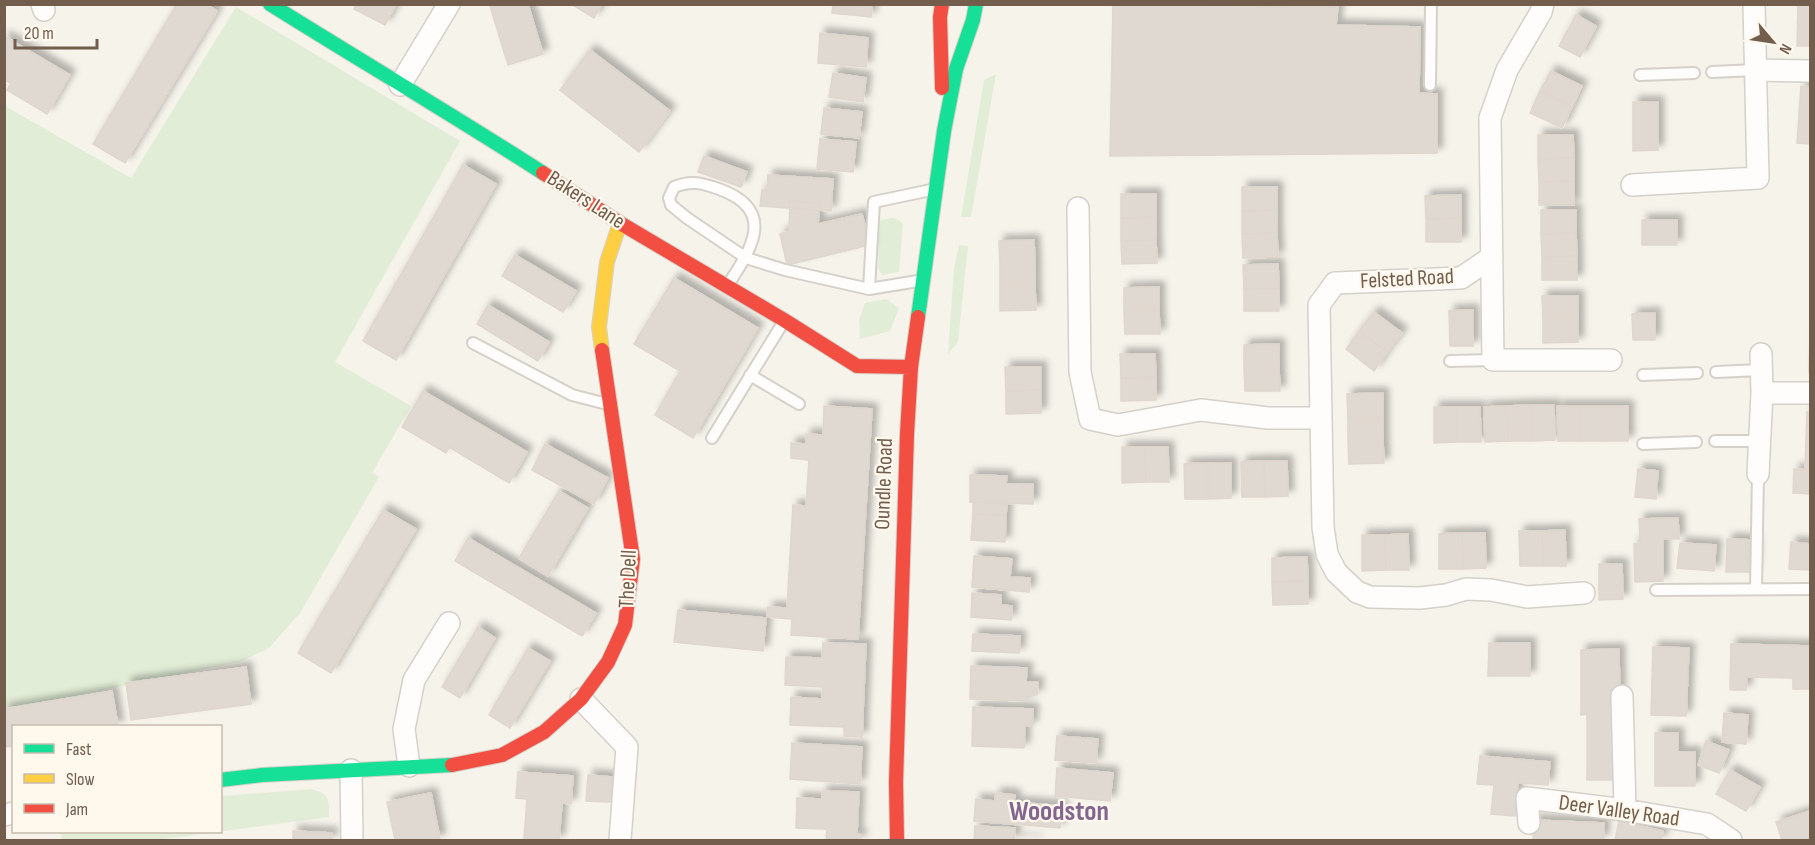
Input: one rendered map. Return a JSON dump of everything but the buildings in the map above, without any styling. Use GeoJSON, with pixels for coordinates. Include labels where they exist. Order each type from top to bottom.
{"type":"FeatureCollection","features":[{"type":"Feature","properties":{"kind":"street","name":"Bakers Lane"},"geometry":{"type":"LineString","coordinates":[[270,4],[464,122],[620,223],[857,366],[911,368]]}},
{"type":"Feature","properties":{"kind":"street"},"geometry":{"type":"LineString","coordinates":[[400,85],[449,4]]}},
{"type":"Feature","properties":{"kind":"street","name":"Oundle Road"},"geometry":{"type":"LineString","coordinates":[[942,4],[940,17],[944,132]]}},
{"type":"Feature","properties":{"kind":"street","name":"Oundle Road"},"geometry":{"type":"LineString","coordinates":[[897,840],[896,782],[911,368],[944,132],[956,69],[973,20],[976,4]]}},
{"type":"Feature","properties":{"kind":"street"},"geometry":{"type":"LineString","coordinates":[[1543,4],[1541,12],[1506,70],[1490,118],[1493,360],[1611,360]]}},
{"type":"Feature","properties":{"kind":"street"},"geometry":{"type":"LineString","coordinates":[[1632,185],[1758,178],[1754,4]]}},
{"type":"Feature","properties":{"kind":"street"},"geometry":{"type":"LineString","coordinates":[[1756,70],[1810,71]]}},
{"type":"Feature","properties":{"kind":"street"},"geometry":{"type":"LineString","coordinates":[[1078,208],[1080,372],[1090,419],[1118,425],[1201,410],[1268,418],[1320,418]]}},
{"type":"Feature","properties":{"kind":"street","name":"The Dell"},"geometry":{"type":"LineString","coordinates":[[222,780],[262,775],[458,765],[502,755],[544,732],[581,699],[608,662],[625,625],[633,559],[599,327],[607,262],[620,223]]}},
{"type":"Feature","properties":{"kind":"street","name":"Felsted Road"},"geometry":{"type":"LineString","coordinates":[[1492,257],[1461,278],[1335,283],[1319,305],[1323,527],[1327,554],[1336,572],[1357,592],[1370,597],[1420,598],[1446,595],[1466,589],[1491,590],[1527,597],[1584,593]]}},
{"type":"Feature","properties":{"kind":"street"},"geometry":{"type":"LineString","coordinates":[[1758,474],[1762,393],[1761,362]]}},
{"type":"Feature","properties":{"kind":"street"},"geometry":{"type":"LineString","coordinates":[[1762,393],[1810,393]]}},
{"type":"Feature","properties":{"kind":"street"},"geometry":{"type":"LineString","coordinates":[[409,766],[404,729],[414,680],[448,623]]}},
{"type":"Feature","properties":{"kind":"street"},"geometry":{"type":"LineString","coordinates":[[1622,696],[1625,810]]}},
{"type":"Feature","properties":{"kind":"street"},"geometry":{"type":"LineString","coordinates":[[581,699],[627,747],[621,840]]}},
{"type":"Feature","properties":{"kind":"street"},"geometry":{"type":"LineString","coordinates":[[351,770],[352,840]]}},
{"type":"Feature","properties":{"kind":"street","name":"Deer Valley Road"},"geometry":{"type":"LineString","coordinates":[[1529,823],[1527,798],[1625,810],[1707,824],[1731,840]]}},
{"type":"Feature","properties":{"kind":"lane"},"geometry":{"type":"LineString","coordinates":[[1430,85],[1431,4]]}},
{"type":"Feature","properties":{"kind":"lane"},"geometry":{"type":"LineString","coordinates":[[1712,72],[1756,70]]}},
{"type":"Feature","properties":{"kind":"lane"},"geometry":{"type":"LineString","coordinates":[[1640,75],[1694,73]]}},
{"type":"Feature","properties":{"kind":"lane"},"geometry":{"type":"LineString","coordinates":[[727,286],[746,258],[754,235],[753,214],[742,200],[705,184],[686,182],[674,187],[669,198],[671,205],[746,258],[785,270],[869,289],[924,280]]}},
{"type":"Feature","properties":{"kind":"lane"},"geometry":{"type":"LineString","coordinates":[[869,289],[874,202],[936,189]]}},
{"type":"Feature","properties":{"kind":"lane"},"geometry":{"type":"LineString","coordinates":[[712,438],[784,320]]}},
{"type":"Feature","properties":{"kind":"lane"},"geometry":{"type":"LineString","coordinates":[[473,343],[572,395],[610,405]]}},
{"type":"Feature","properties":{"kind":"lane"},"geometry":{"type":"LineString","coordinates":[[1450,361],[1493,360]]}},
{"type":"Feature","properties":{"kind":"lane"},"geometry":{"type":"LineString","coordinates":[[1716,372],[1761,362]]}},
{"type":"Feature","properties":{"kind":"lane"},"geometry":{"type":"LineString","coordinates":[[1643,375],[1698,373]]}},
{"type":"Feature","properties":{"kind":"lane"},"geometry":{"type":"LineString","coordinates":[[750,375],[799,404]]}},
{"type":"Feature","properties":{"kind":"lane"},"geometry":{"type":"LineString","coordinates":[[1715,441],[1759,441]]}},
{"type":"Feature","properties":{"kind":"lane"},"geometry":{"type":"LineString","coordinates":[[1643,444],[1696,442]]}},
{"type":"Feature","properties":{"kind":"lane"},"geometry":{"type":"LineString","coordinates":[[1756,589],[1758,474]]}},
{"type":"Feature","properties":{"kind":"lane"},"geometry":{"type":"LineString","coordinates":[[1656,590],[1810,590]]}},
{"type":"Feature","properties":{"kind":"green space"},"geometry":{"type":"Polygon","coordinates":[[[236,7],[460,141],[335,362],[411,406],[372,473],[379,477],[300,613],[269,648],[240,662],[5,710],[5,106],[131,178],[236,7]]]}},
{"type":"Feature","properties":{"kind":"green space"},"geometry":{"type":"Polygon","coordinates":[[[996,74],[971,217],[961,217],[984,80],[996,74]]]}},
{"type":"Feature","properties":{"kind":"green space"},"geometry":{"type":"Polygon","coordinates":[[[894,218],[903,223],[899,272],[882,275],[878,268],[879,220],[894,218]]]}},
{"type":"Feature","properties":{"kind":"green space"},"geometry":{"type":"Polygon","coordinates":[[[959,245],[968,246],[958,342],[948,354],[954,268],[959,245]]]}},
{"type":"Feature","properties":{"kind":"green space"},"geometry":{"type":"Polygon","coordinates":[[[886,299],[899,308],[890,331],[860,339],[859,320],[865,303],[886,299]]]}},
{"type":"Feature","properties":{"kind":"green space"},"geometry":{"type":"Polygon","coordinates":[[[311,789],[322,793],[327,798],[329,817],[222,831],[222,796],[311,789]]]}},
{"type":"Feature","properties":{"kind":"green space"},"geometry":{"type":"Polygon","coordinates":[[[61,833],[208,833],[156,840],[62,840],[61,833]]]}},
{"type":"Feature","properties":{"kind":"traffic: fast"},"geometry":{"type":"LineString","coordinates":[[270,4],[543,173]]}},
{"type":"Feature","properties":{"kind":"traffic: fast"},"geometry":{"type":"LineString","coordinates":[[918,317],[944,131],[956,69],[973,20],[976,4]]}},
{"type":"Feature","properties":{"kind":"traffic: fast"},"geometry":{"type":"LineString","coordinates":[[222,780],[262,775],[452,765]]}},
{"type":"Feature","properties":{"kind":"traffic: slow"},"geometry":{"type":"LineString","coordinates":[[602,350],[599,327],[607,262],[620,223]]}},
{"type":"Feature","properties":{"kind":"traffic: jam"},"geometry":{"type":"LineString","coordinates":[[942,4],[940,17],[942,88]]}},
{"type":"Feature","properties":{"kind":"traffic: jam"},"geometry":{"type":"LineString","coordinates":[[543,173],[620,223],[857,366],[911,367]]}},
{"type":"Feature","properties":{"kind":"traffic: jam"},"geometry":{"type":"LineString","coordinates":[[897,840],[896,782],[907,434],[911,367],[918,317]]}},
{"type":"Feature","properties":{"kind":"traffic: jam"},"geometry":{"type":"LineString","coordinates":[[452,765],[502,755],[544,732],[581,699],[608,662],[625,625],[633,559],[602,350]]}},
{"type":"Feature","properties":{"kind":"district","name":"Woodston"},"geometry":{"type":"Point","coordinates":[1059,811]}}]}
